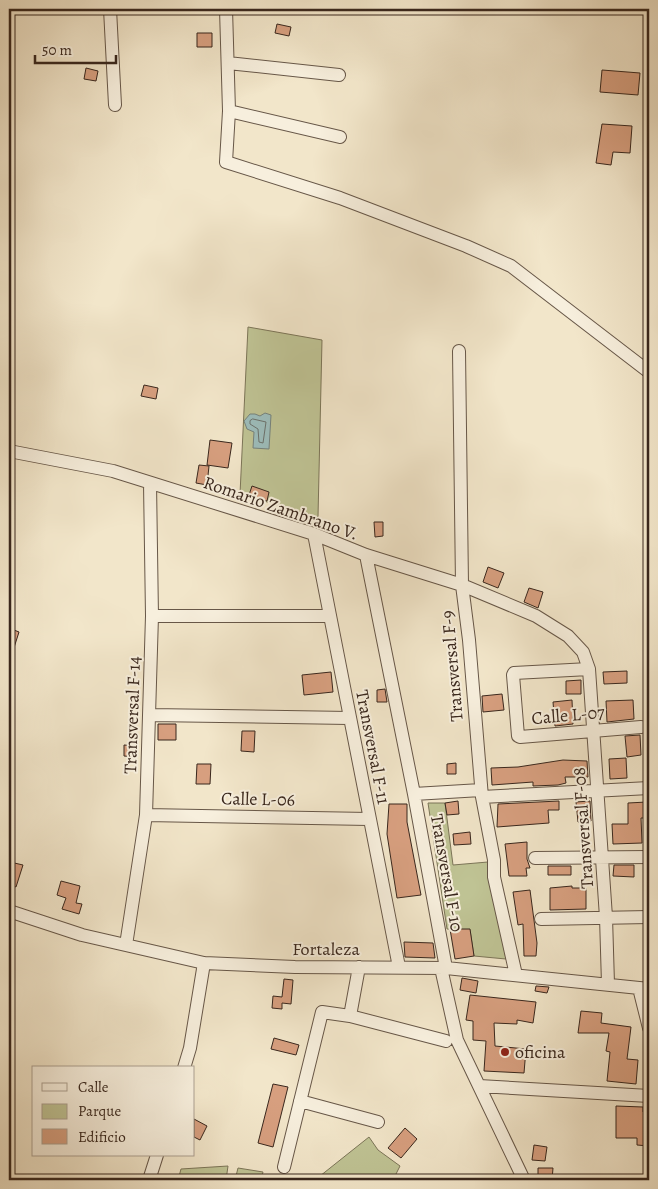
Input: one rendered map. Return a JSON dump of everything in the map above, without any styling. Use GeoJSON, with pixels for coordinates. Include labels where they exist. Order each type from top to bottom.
{"type":"FeatureCollection","features":[{"type":"Feature","properties":{"kind":"street"},"geometry":{"type":"LineString","coordinates":[[110,9],[114,106]]}},
{"type":"Feature","properties":{"kind":"street"},"geometry":{"type":"LineString","coordinates":[[226,9],[230,111],[226,162],[340,198],[466,246],[511,266],[649,372]]}},
{"type":"Feature","properties":{"kind":"street"},"geometry":{"type":"LineString","coordinates":[[228,62],[339,75]]}},
{"type":"Feature","properties":{"kind":"street"},"geometry":{"type":"LineString","coordinates":[[230,111],[340,137]]}},
{"type":"Feature","properties":{"kind":"street","name":"Transversal F-9"},"geometry":{"type":"LineString","coordinates":[[459,351],[462,585],[469,640],[481,794],[494,860],[494,877],[516,975]]}},
{"type":"Feature","properties":{"kind":"street","name":"Romario Zambrano V."},"geometry":{"type":"LineString","coordinates":[[9,451],[113,471],[314,534],[366,555],[462,585],[536,616],[568,636],[584,652],[589,669]]}},
{"type":"Feature","properties":{"kind":"street","name":"Transversal F-14"},"geometry":{"type":"LineString","coordinates":[[126,946],[146,815],[152,616],[150,483]]}},
{"type":"Feature","properties":{"kind":"street","name":"Transversal F-11"},"geometry":{"type":"LineString","coordinates":[[314,534],[399,967]]}},
{"type":"Feature","properties":{"kind":"street","name":"Transversal F-10"},"geometry":{"type":"LineString","coordinates":[[366,555],[414,794],[457,1040],[524,1180]]}},
{"type":"Feature","properties":{"kind":"street"},"geometry":{"type":"LineString","coordinates":[[152,616],[330,616]]}},
{"type":"Feature","properties":{"kind":"street","name":"Transversal F-08"},"geometry":{"type":"LineString","coordinates":[[589,669],[606,917],[608,984]]}},
{"type":"Feature","properties":{"kind":"street","name":"Calle L-07"},"geometry":{"type":"LineString","coordinates":[[589,669],[514,673],[512,675],[516,731],[520,738],[641,727]]}},
{"type":"Feature","properties":{"kind":"street"},"geometry":{"type":"LineString","coordinates":[[150,715],[349,718]]}},
{"type":"Feature","properties":{"kind":"street"},"geometry":{"type":"LineString","coordinates":[[414,794],[598,792],[649,788]]}},
{"type":"Feature","properties":{"kind":"street","name":"Calle L-06"},"geometry":{"type":"LineString","coordinates":[[146,815],[369,819]]}},
{"type":"Feature","properties":{"kind":"street"},"geometry":{"type":"LineString","coordinates":[[535,858],[649,857]]}},
{"type":"Feature","properties":{"kind":"street","name":"Fortaleza"},"geometry":{"type":"LineString","coordinates":[[9,911],[82,935],[204,964],[444,968],[644,988]]}},
{"type":"Feature","properties":{"kind":"street"},"geometry":{"type":"LineString","coordinates":[[541,919],[649,917]]}},
{"type":"Feature","properties":{"kind":"street"},"geometry":{"type":"LineString","coordinates":[[185,1066],[190,1048],[204,964]]}},
{"type":"Feature","properties":{"kind":"street"},"geometry":{"type":"LineString","coordinates":[[350,1016],[359,967]]}},
{"type":"Feature","properties":{"kind":"street"},"geometry":{"type":"LineString","coordinates":[[644,988],[649,1028]]}},
{"type":"Feature","properties":{"kind":"street"},"geometry":{"type":"LineString","coordinates":[[284,1167],[322,1012],[350,1016],[446,1041]]}},
{"type":"Feature","properties":{"kind":"street"},"geometry":{"type":"LineString","coordinates":[[479,1086],[649,1096]]}},
{"type":"Feature","properties":{"kind":"street"},"geometry":{"type":"LineString","coordinates":[[300,1101],[378,1122]]}},
{"type":"Feature","properties":{"kind":"street"},"geometry":{"type":"LineString","coordinates":[[149,1180],[157,1156]]}},
{"type":"Feature","properties":{"kind":"green space"},"geometry":{"type":"Polygon","coordinates":[[[248,327],[322,340],[318,517],[240,494],[248,327]]]}},
{"type":"Feature","properties":{"kind":"green space"},"geometry":{"type":"Polygon","coordinates":[[[428,803],[445,803],[453,865],[488,862],[506,959],[474,956],[470,930],[447,929],[428,803]]]}},
{"type":"Feature","properties":{"kind":"green space"},"geometry":{"type":"Polygon","coordinates":[[[369,1137],[378,1150],[400,1166],[393,1180],[315,1180],[369,1137]]]}},
{"type":"Feature","properties":{"kind":"green space"},"geometry":{"type":"Polygon","coordinates":[[[228,1166],[226,1180],[178,1180],[181,1169],[228,1166]]]}},
{"type":"Feature","properties":{"kind":"green space"},"geometry":{"type":"Polygon","coordinates":[[[238,1168],[263,1172],[261,1180],[235,1180],[238,1168]]]}},
{"type":"Feature","properties":{"kind":"water"},"geometry":{"type":"Polygon","coordinates":[[[265,413],[271,415],[269,449],[253,448],[254,432],[247,429],[244,421],[250,414],[260,416],[265,413]]]}},
{"type":"Feature","properties":{"kind":"building"},"geometry":{"type":"Polygon","coordinates":[[[277,24],[291,27],[289,36],[275,33],[277,24]]]}},
{"type":"Feature","properties":{"kind":"building"},"geometry":{"type":"Polygon","coordinates":[[[197,33],[212,33],[212,47],[197,47],[197,33]]]}},
{"type":"Feature","properties":{"kind":"building"},"geometry":{"type":"Polygon","coordinates":[[[86,68],[98,71],[96,81],[84,79],[86,68]]]}},
{"type":"Feature","properties":{"kind":"building"},"geometry":{"type":"Polygon","coordinates":[[[602,70],[640,73],[638,95],[600,92],[602,70]]]}},
{"type":"Feature","properties":{"kind":"building"},"geometry":{"type":"Polygon","coordinates":[[[602,124],[632,126],[630,153],[613,152],[611,165],[596,163],[602,124]]]}},
{"type":"Feature","properties":{"kind":"building"},"geometry":{"type":"Polygon","coordinates":[[[144,385],[158,388],[156,399],[141,396],[144,385]]]}},
{"type":"Feature","properties":{"kind":"building"},"geometry":{"type":"Polygon","coordinates":[[[210,440],[232,443],[228,468],[207,465],[210,440]]]}},
{"type":"Feature","properties":{"kind":"building"},"geometry":{"type":"Polygon","coordinates":[[[199,465],[209,466],[207,485],[196,483],[199,465]]]}},
{"type":"Feature","properties":{"kind":"building"},"geometry":{"type":"Polygon","coordinates":[[[252,486],[269,492],[267,501],[249,495],[252,486]]]}},
{"type":"Feature","properties":{"kind":"building"},"geometry":{"type":"Polygon","coordinates":[[[374,522],[383,522],[383,536],[375,537],[374,522]]]}},
{"type":"Feature","properties":{"kind":"building"},"geometry":{"type":"Polygon","coordinates":[[[488,567],[504,573],[498,588],[483,582],[488,567]]]}},
{"type":"Feature","properties":{"kind":"building"},"geometry":{"type":"Polygon","coordinates":[[[529,588],[543,592],[538,608],[524,602],[529,588]]]}},
{"type":"Feature","properties":{"kind":"building"},"geometry":{"type":"Polygon","coordinates":[[[9,628],[19,632],[11,657],[9,657],[9,628]]]}},
{"type":"Feature","properties":{"kind":"building"},"geometry":{"type":"Polygon","coordinates":[[[627,671],[627,683],[604,684],[603,672],[627,671]]]}},
{"type":"Feature","properties":{"kind":"building"},"geometry":{"type":"Polygon","coordinates":[[[331,672],[333,692],[304,695],[302,675],[331,672]]]}},
{"type":"Feature","properties":{"kind":"building"},"geometry":{"type":"Polygon","coordinates":[[[581,680],[581,694],[566,694],[566,681],[581,680]]]}},
{"type":"Feature","properties":{"kind":"building"},"geometry":{"type":"Polygon","coordinates":[[[385,689],[387,702],[377,702],[377,690],[385,689]]]}},
{"type":"Feature","properties":{"kind":"building"},"geometry":{"type":"Polygon","coordinates":[[[502,694],[504,710],[483,712],[482,696],[502,694]]]}},
{"type":"Feature","properties":{"kind":"building"},"geometry":{"type":"Polygon","coordinates":[[[572,700],[573,724],[555,726],[553,702],[572,700]]]}},
{"type":"Feature","properties":{"kind":"building"},"geometry":{"type":"Polygon","coordinates":[[[633,700],[634,719],[607,722],[606,701],[633,700]]]}},
{"type":"Feature","properties":{"kind":"building"},"geometry":{"type":"Polygon","coordinates":[[[158,724],[176,724],[176,740],[158,740],[158,724]]]}},
{"type":"Feature","properties":{"kind":"building"},"geometry":{"type":"Polygon","coordinates":[[[242,731],[255,731],[254,752],[241,751],[242,731]]]}},
{"type":"Feature","properties":{"kind":"building"},"geometry":{"type":"Polygon","coordinates":[[[640,735],[641,755],[627,757],[625,736],[640,735]]]}},
{"type":"Feature","properties":{"kind":"building"},"geometry":{"type":"Polygon","coordinates":[[[124,745],[137,746],[136,757],[124,756],[124,745]]]}},
{"type":"Feature","properties":{"kind":"building"},"geometry":{"type":"Polygon","coordinates":[[[626,758],[627,778],[610,779],[609,759],[626,758]]]}},
{"type":"Feature","properties":{"kind":"building"},"geometry":{"type":"Polygon","coordinates":[[[563,760],[587,761],[588,777],[565,777],[566,783],[558,785],[533,786],[533,782],[492,785],[491,768],[518,767],[563,760]]]}},
{"type":"Feature","properties":{"kind":"building"},"geometry":{"type":"Polygon","coordinates":[[[456,763],[456,774],[447,774],[447,764],[456,763]]]}},
{"type":"Feature","properties":{"kind":"building"},"geometry":{"type":"Polygon","coordinates":[[[197,764],[211,764],[210,784],[196,784],[197,764]]]}},
{"type":"Feature","properties":{"kind":"building"},"geometry":{"type":"Polygon","coordinates":[[[458,801],[459,814],[447,815],[445,803],[458,801]]]}},
{"type":"Feature","properties":{"kind":"building"},"geometry":{"type":"Polygon","coordinates":[[[559,801],[559,810],[548,810],[549,823],[497,827],[498,804],[559,801]]]}},
{"type":"Feature","properties":{"kind":"building"},"geometry":{"type":"Polygon","coordinates":[[[590,801],[591,821],[578,822],[576,802],[590,801]]]}},
{"type":"Feature","properties":{"kind":"building"},"geometry":{"type":"Polygon","coordinates":[[[647,802],[647,818],[641,818],[642,843],[613,844],[612,824],[628,824],[628,803],[647,802]]]}},
{"type":"Feature","properties":{"kind":"building"},"geometry":{"type":"Polygon","coordinates":[[[389,804],[407,804],[407,822],[421,895],[397,898],[387,834],[389,804]]]}},
{"type":"Feature","properties":{"kind":"building"},"geometry":{"type":"Polygon","coordinates":[[[470,832],[471,844],[454,845],[453,834],[470,832]]]}},
{"type":"Feature","properties":{"kind":"building"},"geometry":{"type":"Polygon","coordinates":[[[527,842],[527,859],[530,868],[526,868],[527,876],[509,876],[505,844],[527,842]]]}},
{"type":"Feature","properties":{"kind":"building"},"geometry":{"type":"Polygon","coordinates":[[[10,862],[23,865],[16,887],[9,884],[10,862]]]}},
{"type":"Feature","properties":{"kind":"building"},"geometry":{"type":"Polygon","coordinates":[[[614,865],[634,865],[634,877],[613,876],[614,865]]]}},
{"type":"Feature","properties":{"kind":"building"},"geometry":{"type":"Polygon","coordinates":[[[548,866],[571,866],[571,875],[548,875],[548,866]]]}},
{"type":"Feature","properties":{"kind":"building"},"geometry":{"type":"Polygon","coordinates":[[[61,881],[80,886],[76,903],[82,904],[79,914],[62,909],[66,898],[57,895],[61,881]]]}},
{"type":"Feature","properties":{"kind":"building"},"geometry":{"type":"Polygon","coordinates":[[[572,886],[572,888],[586,888],[586,909],[550,910],[550,888],[572,886]]]}},
{"type":"Feature","properties":{"kind":"building"},"geometry":{"type":"Polygon","coordinates":[[[530,890],[537,943],[536,956],[524,956],[523,924],[518,925],[513,892],[530,890]]]}},
{"type":"Feature","properties":{"kind":"building"},"geometry":{"type":"Polygon","coordinates":[[[450,929],[470,929],[474,956],[455,959],[450,929]]]}},
{"type":"Feature","properties":{"kind":"building"},"geometry":{"type":"Polygon","coordinates":[[[404,942],[433,943],[435,958],[405,957],[404,942]]]}},
{"type":"Feature","properties":{"kind":"building"},"geometry":{"type":"Polygon","coordinates":[[[462,978],[478,981],[476,993],[460,990],[462,978]]]}},
{"type":"Feature","properties":{"kind":"building"},"geometry":{"type":"Polygon","coordinates":[[[284,979],[293,980],[291,1004],[282,1003],[282,1009],[272,1008],[273,996],[282,997],[284,979]]]}},
{"type":"Feature","properties":{"kind":"building"},"geometry":{"type":"Polygon","coordinates":[[[536,986],[549,987],[547,993],[535,991],[536,986]]]}},
{"type":"Feature","properties":{"kind":"building"},"geometry":{"type":"Polygon","coordinates":[[[470,995],[536,1002],[533,1023],[517,1020],[517,1024],[494,1023],[495,1046],[526,1049],[524,1073],[484,1071],[486,1041],[473,1040],[473,1021],[466,1020],[470,995]]]}},
{"type":"Feature","properties":{"kind":"building"},"geometry":{"type":"Polygon","coordinates":[[[581,1011],[602,1013],[601,1023],[631,1027],[627,1059],[638,1060],[636,1084],[607,1081],[610,1052],[606,1051],[609,1033],[578,1033],[581,1011]]]}},
{"type":"Feature","properties":{"kind":"building"},"geometry":{"type":"Polygon","coordinates":[[[274,1038],[299,1045],[296,1055],[271,1049],[274,1038]]]}},
{"type":"Feature","properties":{"kind":"building"},"geometry":{"type":"Polygon","coordinates":[[[273,1084],[288,1087],[273,1147],[258,1143],[273,1084]]]}},
{"type":"Feature","properties":{"kind":"building"},"geometry":{"type":"Polygon","coordinates":[[[616,1106],[643,1107],[643,1112],[649,1112],[649,1146],[637,1145],[637,1138],[616,1138],[616,1106]]]}},
{"type":"Feature","properties":{"kind":"building"},"geometry":{"type":"Polygon","coordinates":[[[195,1120],[207,1126],[200,1140],[195,1138],[195,1120]]]}},
{"type":"Feature","properties":{"kind":"building"},"geometry":{"type":"Polygon","coordinates":[[[405,1128],[417,1139],[401,1158],[388,1148],[405,1128]]]}},
{"type":"Feature","properties":{"kind":"building"},"geometry":{"type":"Polygon","coordinates":[[[534,1145],[547,1147],[545,1161],[532,1160],[534,1145]]]}},
{"type":"Feature","properties":{"kind":"building"},"geometry":{"type":"Polygon","coordinates":[[[538,1168],[553,1168],[552,1180],[538,1180],[538,1168]]]}},
{"type":"Feature","properties":{"kind":"place","name":"oficina"},"geometry":{"type":"Point","coordinates":[505,1052]}}]}
